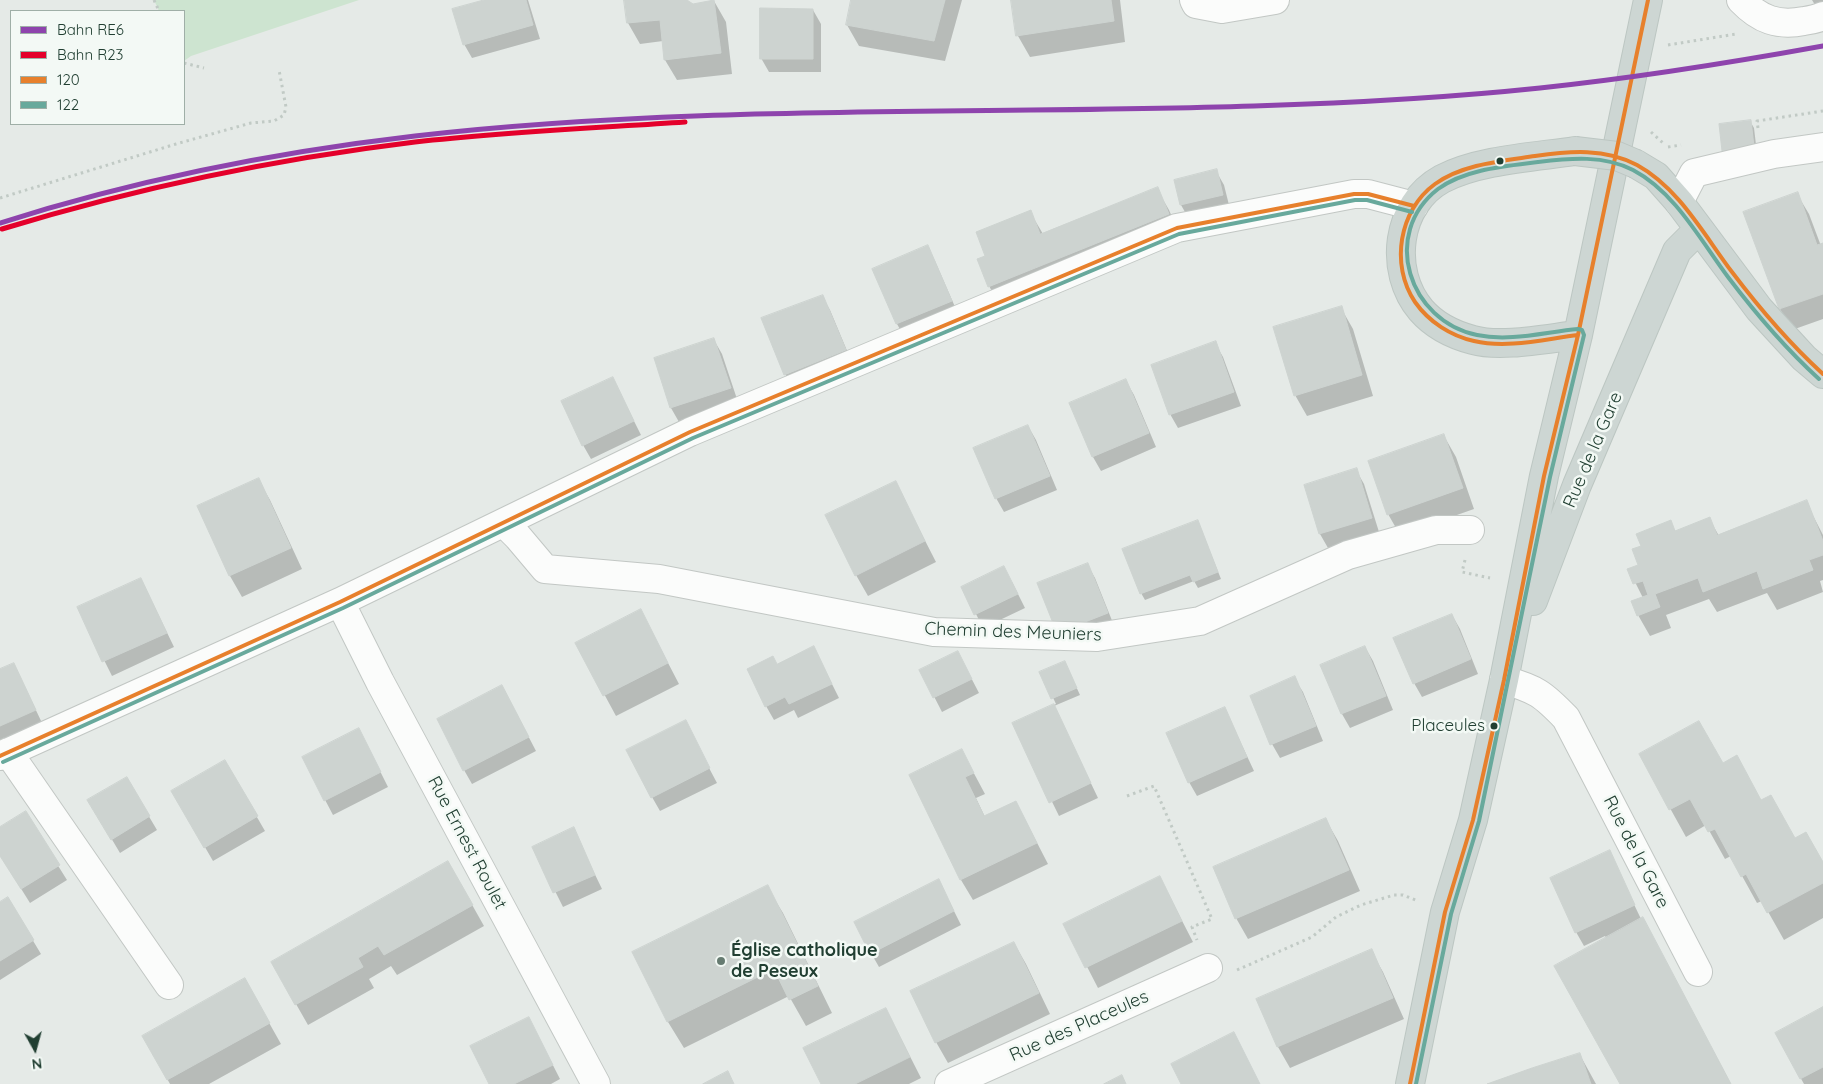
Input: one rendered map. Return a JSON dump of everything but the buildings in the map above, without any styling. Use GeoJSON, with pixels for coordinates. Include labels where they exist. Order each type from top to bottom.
{"type":"FeatureCollection","features":[{"type":"Feature","properties":{"kind":"main road","name":"Rue de la Gare"},"geometry":{"type":"LineString","coordinates":[[1410,1084],[1445,912],[1473,820],[1504,680],[1544,476],[1578,335],[1648,0]]}},
{"type":"Feature","properties":{"kind":"main road"},"geometry":{"type":"LineString","coordinates":[[1578,335],[1503,343],[1474,341],[1452,333],[1437,324],[1421,310],[1404,282],[1401,244],[1406,222],[1414,206],[1426,190],[1442,179],[1474,167],[1575,151],[1617,156],[1636,164],[1656,176],[1760,309],[1804,358],[1823,374]]}},
{"type":"Feature","properties":{"kind":"main road","name":"Rue de la Gare"},"geometry":{"type":"LineString","coordinates":[[1504,680],[1577,485],[1677,251],[1699,229]]}},
{"type":"Feature","properties":{"kind":"street"},"geometry":{"type":"LineString","coordinates":[[1195,2],[1222,9],[1275,0]]}},
{"type":"Feature","properties":{"kind":"street"},"geometry":{"type":"LineString","coordinates":[[1741,0],[1748,8],[1763,18],[1788,24],[1823,16]]}},
{"type":"Feature","properties":{"kind":"street"},"geometry":{"type":"LineString","coordinates":[[1678,202],[1694,173],[1774,154],[1823,147]]}},
{"type":"Feature","properties":{"kind":"street"},"geometry":{"type":"LineString","coordinates":[[169,985],[4,754],[340,602],[690,432],[1177,228],[1354,194],[1368,194],[1414,206]]}},
{"type":"Feature","properties":{"kind":"street","name":"Chemin des Meuniers"},"geometry":{"type":"LineString","coordinates":[[504,523],[545,569],[659,579],[934,632],[1097,637],[1200,621],[1348,555],[1436,530],[1470,530]]}},
{"type":"Feature","properties":{"kind":"street","name":"Rue Ernest Roulet"},"geometry":{"type":"LineString","coordinates":[[340,602],[380,682],[596,1084]]}},
{"type":"Feature","properties":{"kind":"street","name":"Rue de la Gare"},"geometry":{"type":"LineString","coordinates":[[1504,680],[1528,687],[1547,698],[1566,718],[1698,972]]}},
{"type":"Feature","properties":{"kind":"street","name":"Rue des Placeules"},"geometry":{"type":"LineString","coordinates":[[950,1084],[1208,968]]}},
{"type":"Feature","properties":{"kind":"path"},"geometry":{"type":"LineString","coordinates":[[1666,46],[1734,35]]}},
{"type":"Feature","properties":{"kind":"path"},"geometry":{"type":"LineString","coordinates":[[185,63],[204,68]]}},
{"type":"Feature","properties":{"kind":"path"},"geometry":{"type":"LineString","coordinates":[[0,198],[176,144],[251,123],[274,120],[284,115],[286,107],[279,70]]}},
{"type":"Feature","properties":{"kind":"path"},"geometry":{"type":"LineString","coordinates":[[1462,572],[1490,578]]}},
{"type":"Feature","properties":{"kind":"path"},"geometry":{"type":"LineString","coordinates":[[1127,796],[1154,786],[1212,918],[1192,927],[1208,968],[1224,976],[1312,937],[1336,917],[1361,905],[1383,898],[1403,895],[1418,902]]}},
{"type":"Feature","properties":{"kind":"green space"},"geometry":{"type":"Polygon","coordinates":[[[154,0],[359,0],[191,56],[185,60],[185,10],[159,10],[154,0]]]}},
{"type":"Feature","properties":{"kind":"rail line","name":"RE6"},"geometry":{"type":"LineString","coordinates":[[0,223],[101,194],[205,170],[310,150],[415,136],[520,126],[730,115],[834,112],[1149,109],[1397,100],[1504,92],[1611,80],[1823,46]]}},
{"type":"Feature","properties":{"kind":"rail line","name":"R23"},"geometry":{"type":"LineString","coordinates":[[2,229],[104,200],[155,188],[310,157],[415,142],[516,133],[685,122]]}},
{"type":"Feature","properties":{"kind":"transit line","name":"120"},"geometry":{"type":"LineString","coordinates":[[1410,1084],[1445,912],[1473,820],[1504,680],[1544,476],[1578,335],[1648,0]]}},
{"type":"Feature","properties":{"kind":"transit line","name":"120"},"geometry":{"type":"LineString","coordinates":[[1578,335],[1513,344],[1487,343],[1457,336],[1427,316],[1415,302],[1407,287],[1401,255],[1406,223],[1413,208],[1423,195],[1446,177],[1470,168],[1548,154],[1600,153],[1637,165],[1666,186],[1678,199],[1764,312],[1798,350],[1823,374]]}},
{"type":"Feature","properties":{"kind":"transit line","name":"122"},"geometry":{"type":"LineString","coordinates":[[1416,1084],[1451,914],[1479,821],[1550,477],[1584,335],[1582,330],[1578,329],[1528,336],[1489,337],[1453,327],[1434,313],[1419,295],[1410,274],[1407,251],[1410,229],[1420,208],[1438,189],[1449,182],[1473,173],[1499,167],[1575,159],[1599,160],[1622,165],[1648,179],[1674,204],[1760,317],[1794,355],[1819,379]]}},
{"type":"Feature","properties":{"kind":"transit line","name":"120"},"geometry":{"type":"LineString","coordinates":[[0,756],[340,602],[690,432],[1177,228],[1354,194],[1368,194],[1414,206]]}},
{"type":"Feature","properties":{"kind":"transit line","name":"122"},"geometry":{"type":"LineString","coordinates":[[3,762],[343,608],[693,438],[1179,234],[1355,200],[1367,200],[1412,212]]}},
{"type":"Feature","properties":{"kind":"place","name":"Placeules"},"geometry":{"type":"Point","coordinates":[1494,726]}},
{"type":"Feature","properties":{"kind":"place","name":"Église catholique de Peseux"},"geometry":{"type":"Point","coordinates":[721,961]}}]}
